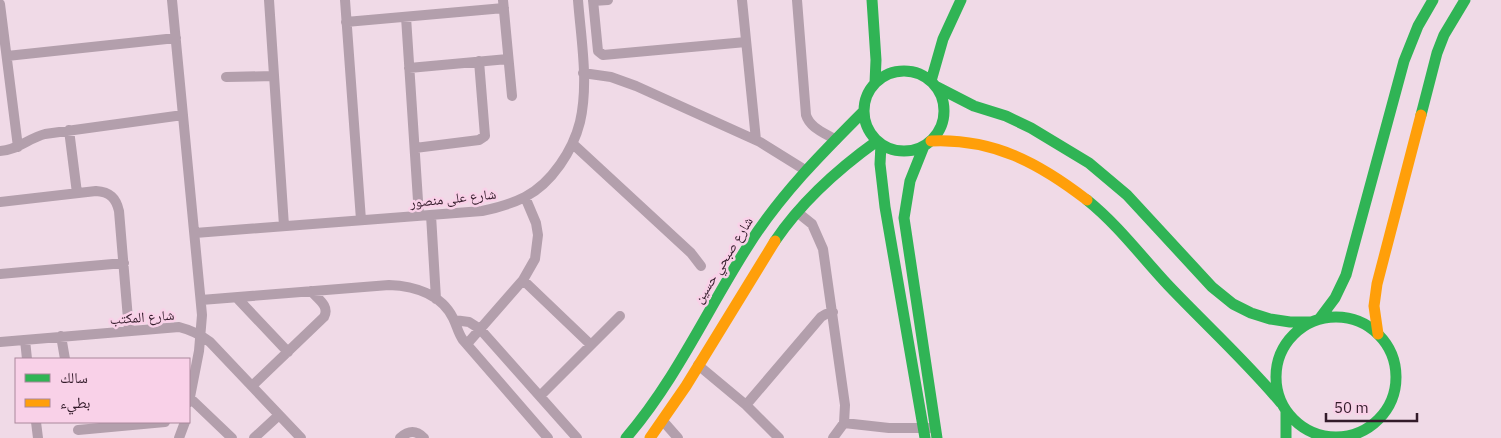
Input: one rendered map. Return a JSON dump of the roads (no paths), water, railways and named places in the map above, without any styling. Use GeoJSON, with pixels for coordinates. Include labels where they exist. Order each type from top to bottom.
{"type":"FeatureCollection","features":[{"type":"Feature","properties":{"kind":"street"},"geometry":{"type":"LineString","coordinates":[[172,0],[201,300],[201,335],[190,392]]}},
{"type":"Feature","properties":{"kind":"street"},"geometry":{"type":"LineString","coordinates":[[269,0],[284,226]]}},
{"type":"Feature","properties":{"kind":"street"},"geometry":{"type":"LineString","coordinates":[[345,0],[361,220]]}},
{"type":"Feature","properties":{"kind":"street","name":"شارع على منصور"},"geometry":{"type":"LineString","coordinates":[[195,233],[482,211],[504,206],[525,197],[556,171],[573,144],[580,121],[583,73],[578,0]]}},
{"type":"Feature","properties":{"kind":"street"},"geometry":{"type":"LineString","coordinates":[[608,0],[593,1],[598,51],[603,55],[746,42]]}},
{"type":"Feature","properties":{"kind":"street"},"geometry":{"type":"LineString","coordinates":[[742,0],[756,140]]}},
{"type":"Feature","properties":{"kind":"street"},"geometry":{"type":"LineString","coordinates":[[797,0],[806,115],[815,128],[836,140]]}},
{"type":"Feature","properties":{"kind":"street"},"geometry":{"type":"LineString","coordinates":[[872,0],[876,60],[875,83]]}},
{"type":"Feature","properties":{"kind":"street"},"geometry":{"type":"LineString","coordinates":[[844,423],[936,433],[904,218],[909,179],[928,144],[941,127],[944,111],[941,95],[934,84],[937,56],[961,0]]}},
{"type":"Feature","properties":{"kind":"street"},"geometry":{"type":"LineString","coordinates":[[1286,438],[1284,407],[1275,382],[1276,366],[1281,351],[1293,334],[1315,320],[1335,298],[1346,274],[1404,61],[1418,26],[1433,0]]}},
{"type":"Feature","properties":{"kind":"street"},"geometry":{"type":"LineString","coordinates":[[1378,334],[1374,306],[1377,284],[1431,72],[1444,35],[1465,0]]}},
{"type":"Feature","properties":{"kind":"street"},"geometry":{"type":"LineString","coordinates":[[0,4],[18,147]]}},
{"type":"Feature","properties":{"kind":"street"},"geometry":{"type":"LineString","coordinates":[[346,22],[406,17],[503,4],[512,96]]}},
{"type":"Feature","properties":{"kind":"street"},"geometry":{"type":"LineString","coordinates":[[406,17],[419,216]]}},
{"type":"Feature","properties":{"kind":"street"},"geometry":{"type":"LineString","coordinates":[[7,56],[176,38]]}},
{"type":"Feature","properties":{"kind":"street"},"geometry":{"type":"LineString","coordinates":[[410,68],[508,59]]}},
{"type":"Feature","properties":{"kind":"street"},"geometry":{"type":"LineString","coordinates":[[415,148],[479,140],[485,136],[479,62]]}},
{"type":"Feature","properties":{"kind":"street"},"geometry":{"type":"LineString","coordinates":[[898,71],[916,72],[934,84],[972,105],[1029,127],[1057,142],[1091,165],[1140,208],[1212,287],[1232,304],[1257,316],[1283,322],[1340,316],[1351,318],[1361,322],[1378,334],[1385,342],[1394,361],[1396,382],[1391,402],[1385,412],[1379,420],[1357,435],[1341,437],[1320,436],[1301,427],[1250,366],[1168,284],[1122,232],[1085,199],[1046,172],[999,150],[962,141],[928,144],[916,150],[898,151],[879,142],[867,128],[864,111],[867,96],[875,83],[882,77],[898,71]]}},
{"type":"Feature","properties":{"kind":"street"},"geometry":{"type":"LineString","coordinates":[[583,73],[610,78],[636,86],[756,140],[806,170]]}},
{"type":"Feature","properties":{"kind":"street"},"geometry":{"type":"LineString","coordinates":[[226,77],[274,76]]}},
{"type":"Feature","properties":{"kind":"street","name":"شارع صبحي حسين"},"geometry":{"type":"LineString","coordinates":[[626,438],[642,420],[665,387],[726,281],[764,221],[806,170],[864,111]]}},
{"type":"Feature","properties":{"kind":"street"},"geometry":{"type":"LineString","coordinates":[[0,152],[18,147],[38,136],[183,115]]}},
{"type":"Feature","properties":{"kind":"street"},"geometry":{"type":"LineString","coordinates":[[69,130],[77,193]]}},
{"type":"Feature","properties":{"kind":"street"},"geometry":{"type":"LineString","coordinates":[[650,438],[663,421],[769,249],[797,212],[845,165],[879,142]]}},
{"type":"Feature","properties":{"kind":"street"},"geometry":{"type":"LineString","coordinates":[[879,142],[885,207],[924,433]]}},
{"type":"Feature","properties":{"kind":"street"},"geometry":{"type":"LineString","coordinates":[[573,144],[691,253],[701,266]]}},
{"type":"Feature","properties":{"kind":"street"},"geometry":{"type":"LineString","coordinates":[[0,202],[77,193],[105,192],[112,196],[118,203],[129,331]]}},
{"type":"Feature","properties":{"kind":"street"},"geometry":{"type":"LineString","coordinates":[[467,344],[523,280],[535,259],[538,241],[536,223],[525,197]]}},
{"type":"Feature","properties":{"kind":"street"},"geometry":{"type":"LineString","coordinates":[[797,212],[812,224],[823,249],[845,406],[844,423],[833,438]]}},
{"type":"Feature","properties":{"kind":"street"},"geometry":{"type":"LineString","coordinates":[[431,215],[436,299]]}},
{"type":"Feature","properties":{"kind":"street"},"geometry":{"type":"LineString","coordinates":[[0,274],[124,263]]}},
{"type":"Feature","properties":{"kind":"street"},"geometry":{"type":"LineString","coordinates":[[523,280],[591,345]]}},
{"type":"Feature","properties":{"kind":"street"},"geometry":{"type":"LineString","coordinates":[[201,300],[389,285],[406,286],[422,290],[446,308],[454,320],[459,334],[548,438]]}},
{"type":"Feature","properties":{"kind":"street"},"geometry":{"type":"LineString","coordinates":[[252,386],[326,314],[325,306],[311,291]]}},
{"type":"Feature","properties":{"kind":"street"},"geometry":{"type":"LineString","coordinates":[[237,298],[288,352]]}},
{"type":"Feature","properties":{"kind":"street"},"geometry":{"type":"LineString","coordinates":[[746,405],[821,318],[833,312]]}},
{"type":"Feature","properties":{"kind":"street"},"geometry":{"type":"LineString","coordinates":[[540,396],[620,316]]}},
{"type":"Feature","properties":{"kind":"street"},"geometry":{"type":"LineString","coordinates":[[454,320],[470,322],[480,329],[577,438]]}},
{"type":"Feature","properties":{"kind":"street","name":"شارع المكتب"},"geometry":{"type":"LineString","coordinates":[[0,342],[179,327],[201,335],[210,342],[300,438]]}},
{"type":"Feature","properties":{"kind":"street"},"geometry":{"type":"LineString","coordinates":[[61,336],[65,358]]}},
{"type":"Feature","properties":{"kind":"street"},"geometry":{"type":"LineString","coordinates":[[25,340],[28,358]]}},
{"type":"Feature","properties":{"kind":"street"},"geometry":{"type":"LineString","coordinates":[[698,365],[746,405],[779,438]]}},
{"type":"Feature","properties":{"kind":"street"},"geometry":{"type":"LineString","coordinates":[[190,401],[232,438]]}},
{"type":"Feature","properties":{"kind":"street"},"geometry":{"type":"LineString","coordinates":[[254,438],[279,415]]}},
{"type":"Feature","properties":{"kind":"street"},"geometry":{"type":"LineString","coordinates":[[663,421],[678,438]]}},
{"type":"Feature","properties":{"kind":"street"},"geometry":{"type":"LineString","coordinates":[[36,423],[38,438]]}},
{"type":"Feature","properties":{"kind":"street"},"geometry":{"type":"LineString","coordinates":[[78,430],[154,423]]}},
{"type":"Feature","properties":{"kind":"street"},"geometry":{"type":"LineString","coordinates":[[179,438],[184,423]]}},
{"type":"Feature","properties":{"kind":"street"},"geometry":{"type":"LineString","coordinates":[[400,438],[409,432],[414,432],[424,438]]}}]}
